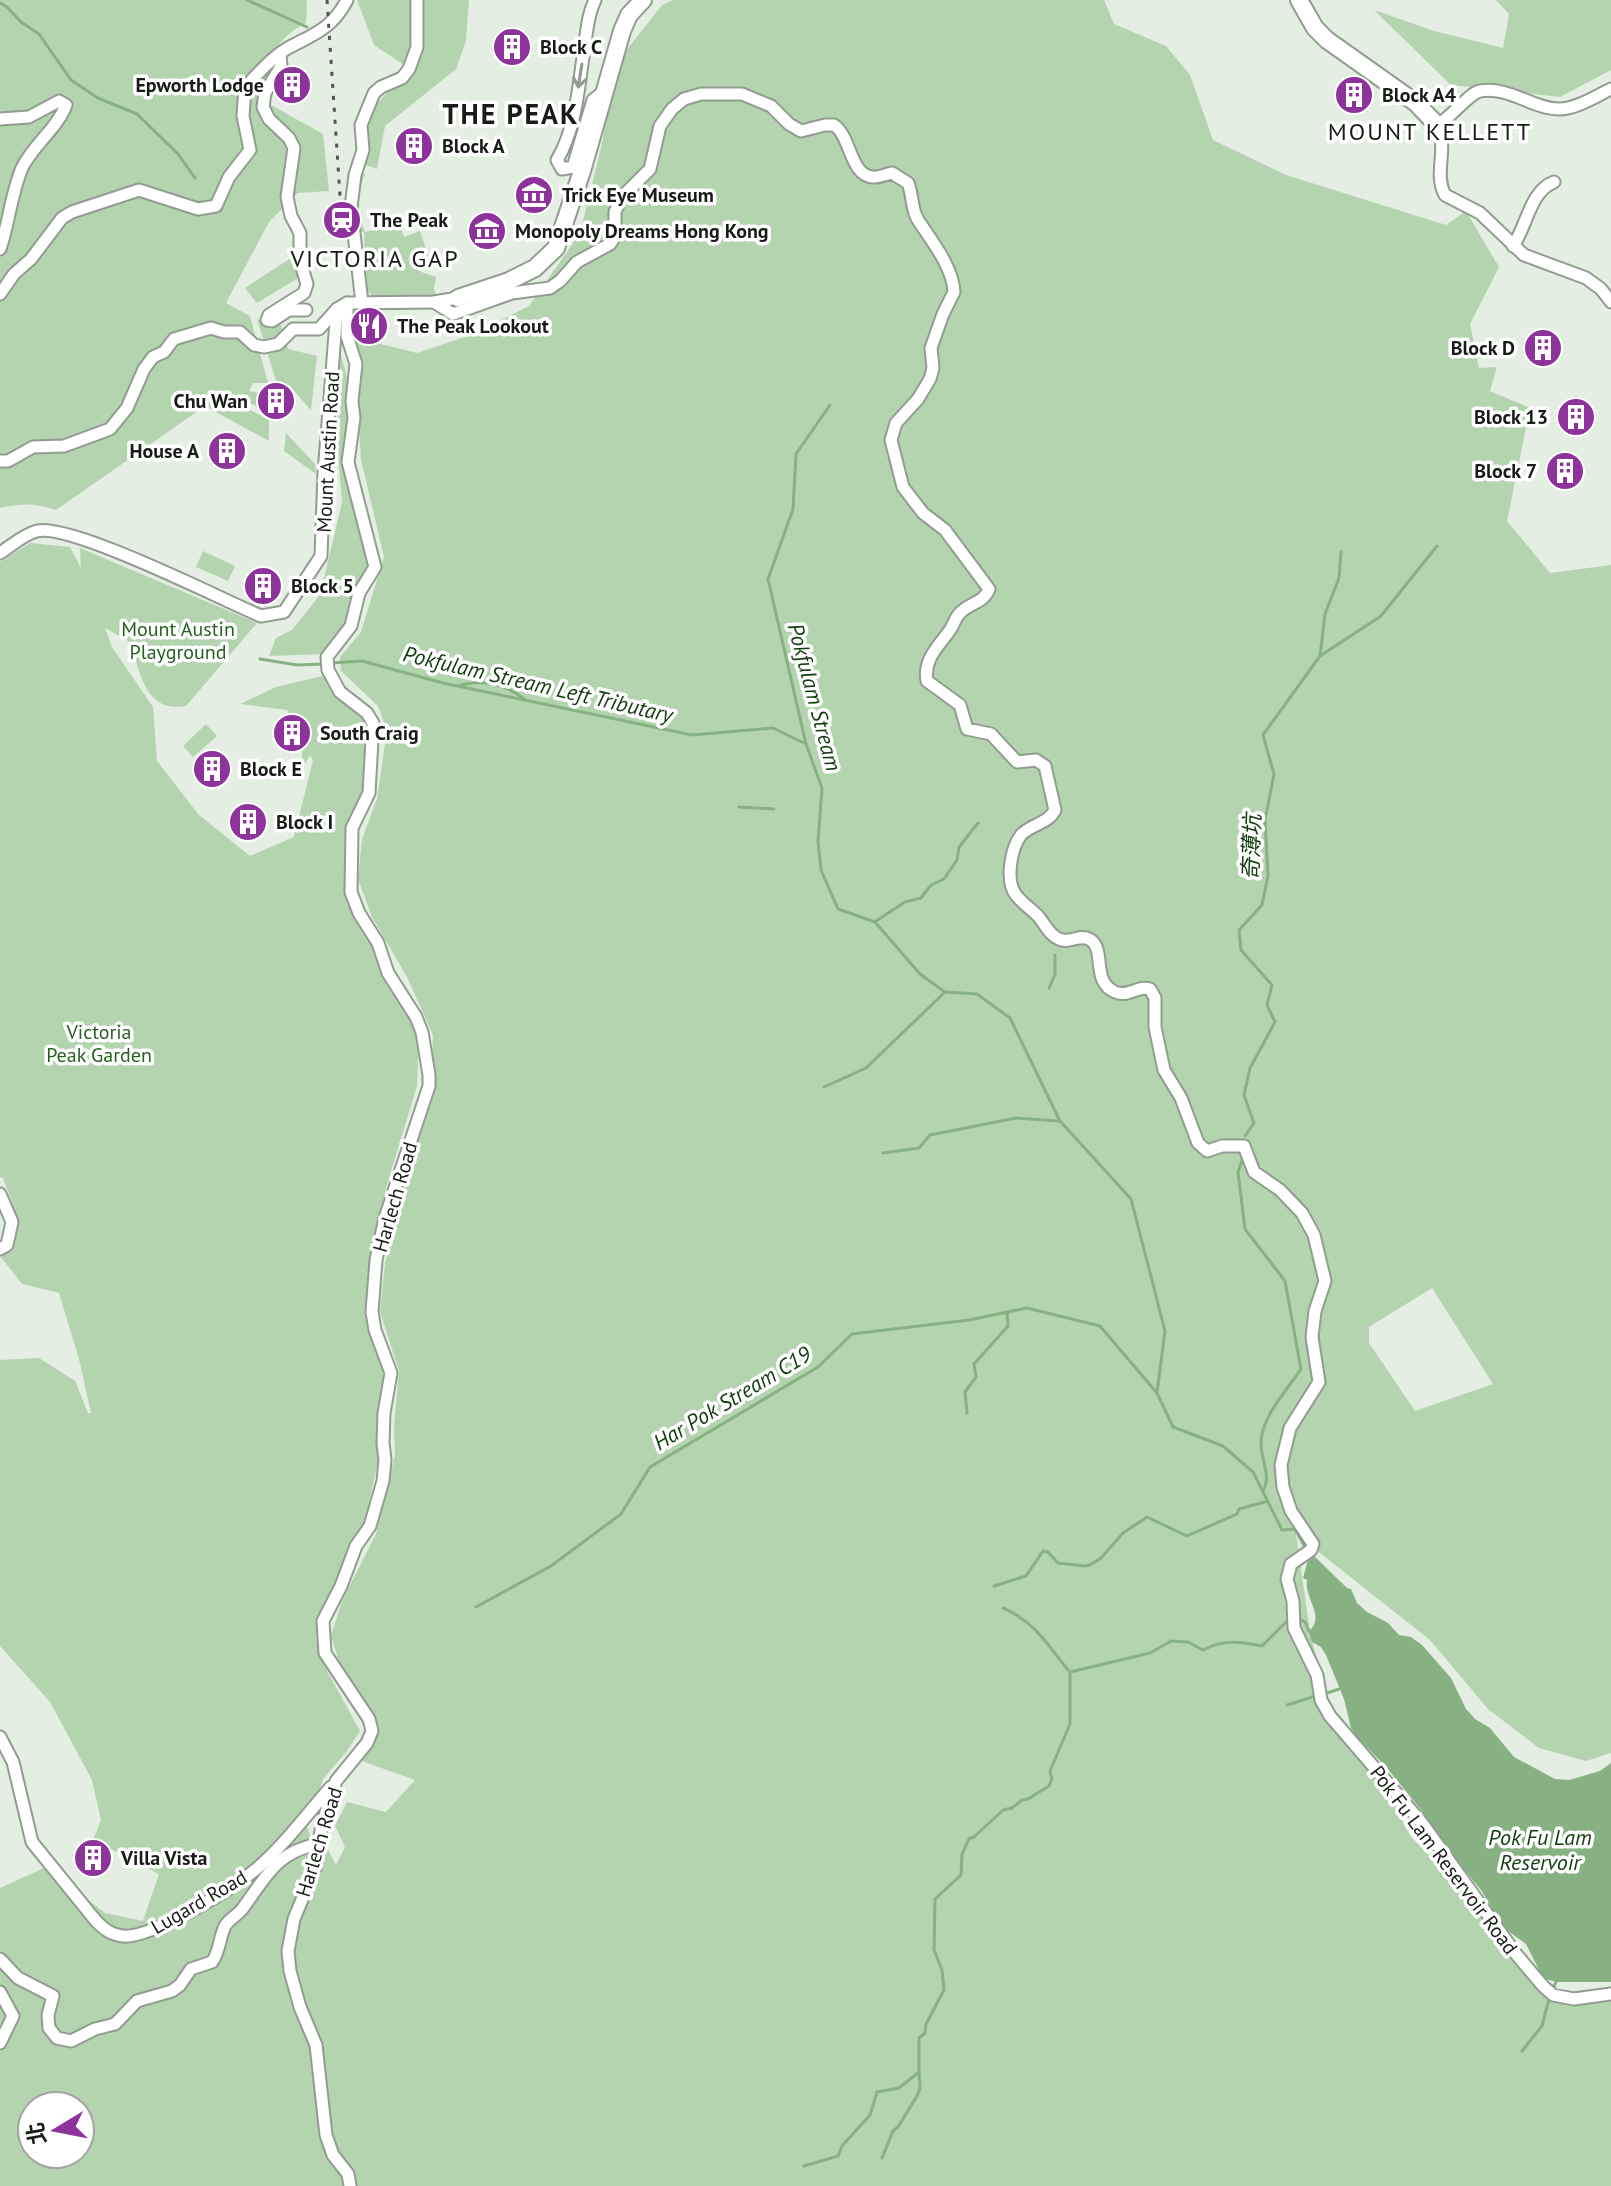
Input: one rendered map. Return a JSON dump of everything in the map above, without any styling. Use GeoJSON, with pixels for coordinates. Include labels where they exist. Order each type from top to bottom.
{"type":"FeatureCollection","features":[{"type":"Feature","properties":{"kind":"main road"},"geometry":{"type":"LineString","coordinates":[[458,298],[509,281],[535,268],[556,248],[582,171],[624,25],[643,0]]}},
{"type":"Feature","properties":{"kind":"main road"},"geometry":{"type":"LineString","coordinates":[[1299,0],[1315,28],[1327,40],[1416,103],[1437,125]]}},
{"type":"Feature","properties":{"kind":"street"},"geometry":{"type":"LineString","coordinates":[[340,14],[341,0]]}},
{"type":"Feature","properties":{"kind":"street"},"geometry":{"type":"LineString","coordinates":[[0,294],[62,218],[72,212],[139,190],[198,209],[216,206],[229,177],[250,150],[243,122],[244,90],[280,54],[307,40],[340,14],[347,0]]}},
{"type":"Feature","properties":{"kind":"street"},"geometry":{"type":"LineString","coordinates":[[362,303],[351,207],[355,175],[363,150],[362,122],[374,93],[383,85],[402,78],[408,71],[417,47],[417,0]]}},
{"type":"Feature","properties":{"kind":"street"},"geometry":{"type":"LineString","coordinates":[[595,0],[589,15],[574,108],[557,160],[559,167],[570,169],[574,163],[593,100],[606,88]]}},
{"type":"Feature","properties":{"kind":"street"},"geometry":{"type":"LineString","coordinates":[[280,54],[281,66],[265,93],[263,107],[269,119],[289,138],[294,148],[287,197],[291,216],[300,233],[300,259],[307,284],[305,292],[269,315],[267,320],[272,321],[289,310],[306,310]]}},
{"type":"Feature","properties":{"kind":"street"},"geometry":{"type":"LineString","coordinates":[[1611,89],[1574,106],[1558,109],[1541,106],[1521,96],[1478,91],[1452,116],[1437,125],[1443,142],[1443,193],[1480,213],[1513,246],[1533,260],[1569,270],[1594,283],[1611,302]]}},
{"type":"Feature","properties":{"kind":"street","name":"Pok Fu Lam Reservoir Road"},"geometry":{"type":"LineString","coordinates":[[434,302],[453,314],[512,293],[546,289],[560,281],[577,262],[607,247],[614,239],[615,212],[621,198],[650,169],[656,140],[666,117],[678,103],[691,96],[729,92],[742,94],[771,106],[801,131],[834,125],[843,132],[855,163],[865,174],[874,177],[892,173],[908,183],[917,217],[953,281],[954,292],[931,348],[933,368],[930,379],[918,399],[896,423],[892,444],[902,485],[923,513],[945,530],[989,589],[984,598],[962,610],[951,629],[938,642],[928,663],[926,678],[934,689],[960,705],[967,729],[991,734],[1017,762],[1036,760],[1045,766],[1055,810],[1050,817],[1025,831],[1018,839],[1011,867],[1014,893],[1056,938],[1067,941],[1085,938],[1092,941],[1102,979],[1110,989],[1123,994],[1142,987],[1150,989],[1155,998],[1155,1027],[1164,1070],[1181,1098],[1200,1146],[1207,1151],[1222,1146],[1244,1146],[1254,1172],[1280,1190],[1310,1225],[1325,1281],[1313,1320],[1313,1346],[1319,1382],[1290,1428],[1281,1473],[1291,1511],[1313,1544],[1311,1550],[1289,1567],[1287,1579],[1293,1617],[1317,1675],[1321,1700],[1330,1716],[1422,1823],[1516,1954],[1552,1993],[1574,1999],[1611,1994]]}},
{"type":"Feature","properties":{"kind":"street"},"geometry":{"type":"LineString","coordinates":[[0,119],[29,117],[59,101],[66,105],[21,171],[0,249]]}},
{"type":"Feature","properties":{"kind":"street"},"geometry":{"type":"LineString","coordinates":[[1513,246],[1537,197],[1554,182]]}},
{"type":"Feature","properties":{"kind":"street"},"geometry":{"type":"LineString","coordinates":[[0,461],[8,461],[33,447],[55,448],[110,429],[128,406],[144,367],[153,357],[165,351],[173,340],[209,328],[238,332],[254,345],[272,346],[293,329],[319,329],[342,306],[458,298]]}},
{"type":"Feature","properties":{"kind":"street","name":"Mount Austin Road"},"geometry":{"type":"LineString","coordinates":[[0,553],[35,531],[53,532],[103,545],[261,616],[284,612],[321,556],[324,473],[342,306]]}},
{"type":"Feature","properties":{"kind":"street","name":"Harlech Road"},"geometry":{"type":"LineString","coordinates":[[342,306],[356,364],[352,401],[354,418],[348,462],[375,567],[359,593],[351,626],[327,657],[330,675],[341,693],[369,714],[374,730],[369,793],[352,828],[352,895],[378,943],[388,973],[416,1017],[422,1032],[429,1075],[429,1086],[380,1235],[376,1260],[372,1312],[375,1330],[391,1373],[384,1413],[383,1481],[370,1526],[356,1546],[338,1592],[323,1619],[325,1653],[372,1726],[366,1745],[336,1781],[318,1844],[314,1872],[292,1925],[289,1961],[300,2007],[316,2045],[326,2135],[333,2155],[348,2172],[350,2186]]}},
{"type":"Feature","properties":{"kind":"street"},"geometry":{"type":"LineString","coordinates":[[0,1194],[12,1222],[7,1245],[0,1249]]}},
{"type":"Feature","properties":{"kind":"street","name":"Lugard Road"},"geometry":{"type":"LineString","coordinates":[[0,1737],[13,1762],[33,1845],[96,1921],[120,1936],[140,1935],[165,1926],[254,1871],[336,1781]]}},
{"type":"Feature","properties":{"kind":"street"},"geometry":{"type":"LineString","coordinates":[[0,1959],[16,1977],[53,1996],[48,2015],[51,2032],[63,2040],[75,2040],[95,2029],[115,2024],[137,2001],[175,1989],[191,1968],[212,1962],[218,1953],[225,1927],[240,1913],[279,1861],[298,1849],[318,1844]]}},
{"type":"Feature","properties":{"kind":"street"},"geometry":{"type":"LineString","coordinates":[[0,1992],[13,2016],[0,2043]]}},
{"type":"Feature","properties":{"kind":"green space"},"geometry":{"type":"Polygon","coordinates":[[[0,0],[307,0],[306,23],[278,46],[270,64],[262,100],[323,134],[329,191],[298,193],[269,222],[226,303],[250,316],[268,383],[253,383],[249,391],[259,393],[256,399],[272,410],[267,411],[245,401],[243,406],[269,420],[269,441],[205,406],[56,510],[28,504],[0,508],[0,0]]]}},
{"type":"Feature","properties":{"kind":"green space"},"geometry":{"type":"Polygon","coordinates":[[[357,0],[469,0],[466,41],[456,69],[385,126],[377,169],[355,161],[360,121],[410,69],[374,45],[357,0]]]}},
{"type":"Feature","properties":{"kind":"green space"},"geometry":{"type":"Polygon","coordinates":[[[673,0],[1104,0],[1114,24],[1166,46],[1190,75],[1213,140],[1286,175],[1446,225],[1466,211],[1499,267],[1470,324],[1479,368],[1497,367],[1490,391],[1530,408],[1507,521],[1550,573],[1611,565],[1611,1753],[1586,1761],[1539,1748],[1488,1709],[1430,1640],[1296,1534],[1310,1632],[1328,1704],[1371,1758],[1410,1836],[1465,1892],[1548,1989],[1611,1995],[1611,2186],[0,2186],[0,1888],[46,1867],[105,1913],[143,1921],[159,1874],[93,1840],[101,1820],[92,1780],[50,1702],[0,1646],[0,1360],[39,1358],[75,1381],[88,1413],[91,1413],[59,1293],[22,1284],[0,1256],[13,1235],[16,1218],[12,1201],[0,1177],[0,562],[30,543],[70,547],[81,568],[80,548],[257,623],[186,706],[172,707],[161,703],[146,688],[130,642],[105,628],[112,647],[153,707],[157,761],[199,815],[250,856],[294,837],[313,760],[310,755],[301,770],[303,741],[287,710],[240,704],[276,687],[327,675],[328,683],[366,715],[372,731],[363,795],[348,835],[344,881],[359,923],[394,984],[419,1038],[417,1086],[386,1188],[371,1261],[365,1314],[385,1372],[380,1453],[363,1529],[328,1596],[316,1636],[325,1667],[360,1731],[323,1779],[318,1798],[303,1815],[311,1838],[320,1835],[336,1865],[345,1847],[335,1826],[347,1802],[386,1812],[415,1780],[359,1760],[377,1731],[339,1662],[331,1636],[342,1601],[376,1534],[395,1455],[394,1425],[399,1371],[380,1312],[385,1263],[400,1192],[431,1088],[433,1035],[407,977],[372,917],[358,879],[362,839],[377,799],[387,730],[378,706],[341,671],[340,657],[361,632],[384,557],[361,460],[353,337],[417,353],[471,335],[529,306],[580,233],[601,148],[617,62],[662,5],[673,0]],[[1432,1288],[1369,1327],[1369,1343],[1415,1411],[1493,1384],[1432,1288]]]}},
{"type":"Feature","properties":{"kind":"green space"},"geometry":{"type":"Polygon","coordinates":[[[1496,0],[1611,0],[1611,70],[1560,97],[1451,85],[1374,10],[1434,31],[1503,48],[1509,14],[1496,0]]]}},
{"type":"Feature","properties":{"kind":"green space"},"geometry":{"type":"Polygon","coordinates":[[[358,170],[365,174],[359,202],[365,232],[399,224],[404,237],[420,231],[431,265],[420,269],[436,277],[434,289],[436,294],[440,294],[439,299],[375,300],[366,288],[364,232],[359,231],[354,218],[358,170]]]}},
{"type":"Feature","properties":{"kind":"green space"},"geometry":{"type":"Polygon","coordinates":[[[294,256],[298,278],[257,303],[245,288],[294,256]]]}},
{"type":"Feature","properties":{"kind":"green space"},"geometry":{"type":"Polygon","coordinates":[[[257,319],[281,325],[288,349],[317,356],[311,410],[289,385],[277,384],[257,319]]]}},
{"type":"Feature","properties":{"kind":"green space"},"geometry":{"type":"Polygon","coordinates":[[[338,345],[347,377],[351,461],[373,557],[352,626],[326,654],[269,656],[276,638],[292,630],[320,595],[342,502],[337,442],[338,345]]]}},
{"type":"Feature","properties":{"kind":"green space"},"geometry":{"type":"Polygon","coordinates":[[[286,433],[315,464],[316,474],[284,451],[286,433]]]}},
{"type":"Feature","properties":{"kind":"green space"},"geometry":{"type":"Polygon","coordinates":[[[203,551],[235,566],[228,581],[196,567],[203,551]]]}},
{"type":"Feature","properties":{"kind":"green space"},"geometry":{"type":"Polygon","coordinates":[[[206,724],[217,736],[193,757],[183,746],[206,724]]]}},
{"type":"Feature","properties":{"kind":"water","name":"Pok Fu Lam Reservoir"},"geometry":{"type":"Polygon","coordinates":[[[1312,1554],[1351,1589],[1357,1603],[1367,1612],[1388,1623],[1399,1635],[1411,1637],[1422,1645],[1451,1678],[1466,1709],[1490,1728],[1514,1757],[1555,1779],[1569,1780],[1600,1771],[1611,1763],[1611,1982],[1556,1982],[1543,1978],[1526,1944],[1504,1928],[1481,1890],[1445,1846],[1422,1811],[1351,1728],[1344,1699],[1326,1655],[1321,1647],[1312,1642],[1309,1631],[1314,1625],[1315,1613],[1307,1580],[1303,1578],[1312,1554]]]}},
{"type":"Feature","properties":{"kind":"waterway"},"geometry":{"type":"LineString","coordinates":[[247,0],[307,27]]}},
{"type":"Feature","properties":{"kind":"waterway"},"geometry":{"type":"LineString","coordinates":[[0,3],[39,34],[71,80],[98,98],[137,114],[178,154],[195,178]]}},
{"type":"Feature","properties":{"kind":"waterway","name":"Pokfulam Stream"},"geometry":{"type":"LineString","coordinates":[[830,405],[796,454],[793,509],[768,579],[806,744],[822,788],[818,841],[821,870],[838,909],[875,922],[920,974],[945,992],[977,994],[1010,1018],[1060,1121],[1131,1199],[1165,1331],[1157,1393],[1173,1427],[1223,1446],[1253,1472],[1282,1530],[1295,1529],[1306,1549]]}},
{"type":"Feature","properties":{"kind":"waterway","name":"奇薄坑"},"geometry":{"type":"LineString","coordinates":[[1245,1136],[1254,1123],[1244,1095],[1250,1068],[1275,1022],[1267,1005],[1272,985],[1241,950],[1239,930],[1262,905],[1268,876],[1265,820],[1274,774],[1263,735],[1320,656],[1381,616],[1437,546]]}},
{"type":"Feature","properties":{"kind":"waterway"},"geometry":{"type":"LineString","coordinates":[[1320,656],[1325,614],[1339,578],[1341,552]]}},
{"type":"Feature","properties":{"kind":"waterway","name":"Pokfulam Stream Left Tributary"},"geometry":{"type":"LineString","coordinates":[[260,659],[297,665],[323,664]]}},
{"type":"Feature","properties":{"kind":"waterway","name":"Pokfulam Stream Left Tributary"},"geometry":{"type":"LineString","coordinates":[[331,663],[362,661],[443,683],[692,735],[773,728],[806,744]]}},
{"type":"Feature","properties":{"kind":"waterway"},"geometry":{"type":"LineString","coordinates":[[461,685],[494,684],[524,699]]}},
{"type":"Feature","properties":{"kind":"waterway"},"geometry":{"type":"LineString","coordinates":[[739,807],[774,809]]}},
{"type":"Feature","properties":{"kind":"waterway"},"geometry":{"type":"LineString","coordinates":[[876,921],[905,902],[921,898],[931,885],[944,879],[957,860],[959,847],[978,823]]}},
{"type":"Feature","properties":{"kind":"waterway"},"geometry":{"type":"LineString","coordinates":[[1049,988],[1055,974],[1055,955]]}},
{"type":"Feature","properties":{"kind":"waterway"},"geometry":{"type":"LineString","coordinates":[[824,1087],[866,1068],[945,992]]}},
{"type":"Feature","properties":{"kind":"waterway"},"geometry":{"type":"LineString","coordinates":[[883,1153],[919,1148],[930,1135],[1016,1118],[1059,1121]]}},
{"type":"Feature","properties":{"kind":"waterway"},"geometry":{"type":"LineString","coordinates":[[1243,1158],[1238,1172],[1245,1229],[1285,1281],[1301,1369],[1271,1412],[1263,1431],[1261,1448],[1266,1473],[1263,1491]]}},
{"type":"Feature","properties":{"kind":"waterway","name":"Har Pok Stream C19"},"geometry":{"type":"LineString","coordinates":[[476,1607],[551,1566],[621,1514],[650,1467],[818,1367],[852,1334],[969,1320],[1027,1308],[1100,1326],[1157,1393]]}},
{"type":"Feature","properties":{"kind":"waterway"},"geometry":{"type":"LineString","coordinates":[[967,1413],[965,1392],[976,1377],[974,1364],[1008,1326],[1007,1313]]}},
{"type":"Feature","properties":{"kind":"waterway"},"geometry":{"type":"LineString","coordinates":[[994,1586],[1026,1576],[1043,1551],[1058,1563],[1090,1565],[1101,1558],[1123,1533],[1147,1517],[1187,1536],[1237,1514],[1239,1509],[1265,1502]]}},
{"type":"Feature","properties":{"kind":"waterway"},"geometry":{"type":"LineString","coordinates":[[1003,1608],[1032,1627],[1068,1670]]}},
{"type":"Feature","properties":{"kind":"waterway"},"geometry":{"type":"LineString","coordinates":[[804,2166],[838,2156],[842,2146],[870,2115],[877,2092],[899,2088],[919,2072],[919,2038],[925,2033],[926,2024],[944,1990],[942,1970],[934,1950],[935,1899],[961,1875],[962,1854],[969,1839],[1003,1810],[1049,1786],[1052,1779],[1050,1771],[1070,1724],[1070,1672],[1150,1653],[1171,1641],[1188,1642],[1203,1650],[1225,1643],[1262,1646],[1291,1617]]}},
{"type":"Feature","properties":{"kind":"waterway"},"geometry":{"type":"LineString","coordinates":[[1298,1618],[1305,1622],[1309,1631]]}},
{"type":"Feature","properties":{"kind":"waterway"},"geometry":{"type":"LineString","coordinates":[[1327,1693],[1339,1689]]}},
{"type":"Feature","properties":{"kind":"waterway"},"geometry":{"type":"LineString","coordinates":[[1287,1705],[1312,1697]]}},
{"type":"Feature","properties":{"kind":"waterway"},"geometry":{"type":"LineString","coordinates":[[1552,1991],[1556,1982]]}},
{"type":"Feature","properties":{"kind":"waterway"},"geometry":{"type":"LineString","coordinates":[[1522,2051],[1542,2026],[1549,1999]]}},
{"type":"Feature","properties":{"kind":"waterway"},"geometry":{"type":"LineString","coordinates":[[882,2158],[893,2131],[917,2096],[919,2072]]}},
{"type":"Feature","properties":{"kind":"railway"},"geometry":{"type":"LineString","coordinates":[[327,0],[340,196]]}},
{"type":"Feature","properties":{"kind":"place","name":"Block C"},"geometry":{"type":"Point","coordinates":[512,47]}},
{"type":"Feature","properties":{"kind":"place","name":"Epworth Lodge"},"geometry":{"type":"Point","coordinates":[292,85]}},
{"type":"Feature","properties":{"kind":"place","name":"Block A4"},"geometry":{"type":"Point","coordinates":[1354,95]}},
{"type":"Feature","properties":{"kind":"place","name":"Block A"},"geometry":{"type":"Point","coordinates":[414,146]}},
{"type":"Feature","properties":{"kind":"place","name":"Trick Eye Museum"},"geometry":{"type":"Point","coordinates":[534,195]}},
{"type":"Feature","properties":{"kind":"place","name":"The Peak"},"geometry":{"type":"Point","coordinates":[342,220]}},
{"type":"Feature","properties":{"kind":"place","name":"Monopoly Dreams Hong Kong"},"geometry":{"type":"Point","coordinates":[487,231]}},
{"type":"Feature","properties":{"kind":"place","name":"The Peak Lookout"},"geometry":{"type":"Point","coordinates":[369,326]}},
{"type":"Feature","properties":{"kind":"place","name":"Block D"},"geometry":{"type":"Point","coordinates":[1543,348]}},
{"type":"Feature","properties":{"kind":"place","name":"Chu Wan"},"geometry":{"type":"Point","coordinates":[276,401]}},
{"type":"Feature","properties":{"kind":"place","name":"Block 13"},"geometry":{"type":"Point","coordinates":[1576,417]}},
{"type":"Feature","properties":{"kind":"place","name":"House A"},"geometry":{"type":"Point","coordinates":[227,451]}},
{"type":"Feature","properties":{"kind":"place","name":"Block 7"},"geometry":{"type":"Point","coordinates":[1565,471]}},
{"type":"Feature","properties":{"kind":"place","name":"Block 5"},"geometry":{"type":"Point","coordinates":[263,586]}},
{"type":"Feature","properties":{"kind":"place","name":"South Craig"},"geometry":{"type":"Point","coordinates":[292,733]}},
{"type":"Feature","properties":{"kind":"place","name":"Block E"},"geometry":{"type":"Point","coordinates":[212,769]}},
{"type":"Feature","properties":{"kind":"place","name":"Block I"},"geometry":{"type":"Point","coordinates":[248,822]}},
{"type":"Feature","properties":{"kind":"place","name":"Villa Vista"},"geometry":{"type":"Point","coordinates":[93,1858]}},
{"type":"Feature","properties":{"kind":"district","name":"THE PEAK"},"geometry":{"type":"Point","coordinates":[511,114]}},
{"type":"Feature","properties":{"kind":"district","name":"MOUNT KELLETT"},"geometry":{"type":"Point","coordinates":[1430,132]}},
{"type":"Feature","properties":{"kind":"district","name":"VICTORIA GAP"},"geometry":{"type":"Point","coordinates":[375,259]}},
{"type":"Feature","properties":{"kind":"park label","name":"Mount Austin Playground"},"geometry":{"type":"Point","coordinates":[178,640]}},
{"type":"Feature","properties":{"kind":"park label","name":"Victoria Peak Garden"},"geometry":{"type":"Point","coordinates":[99,1044]}}]}
